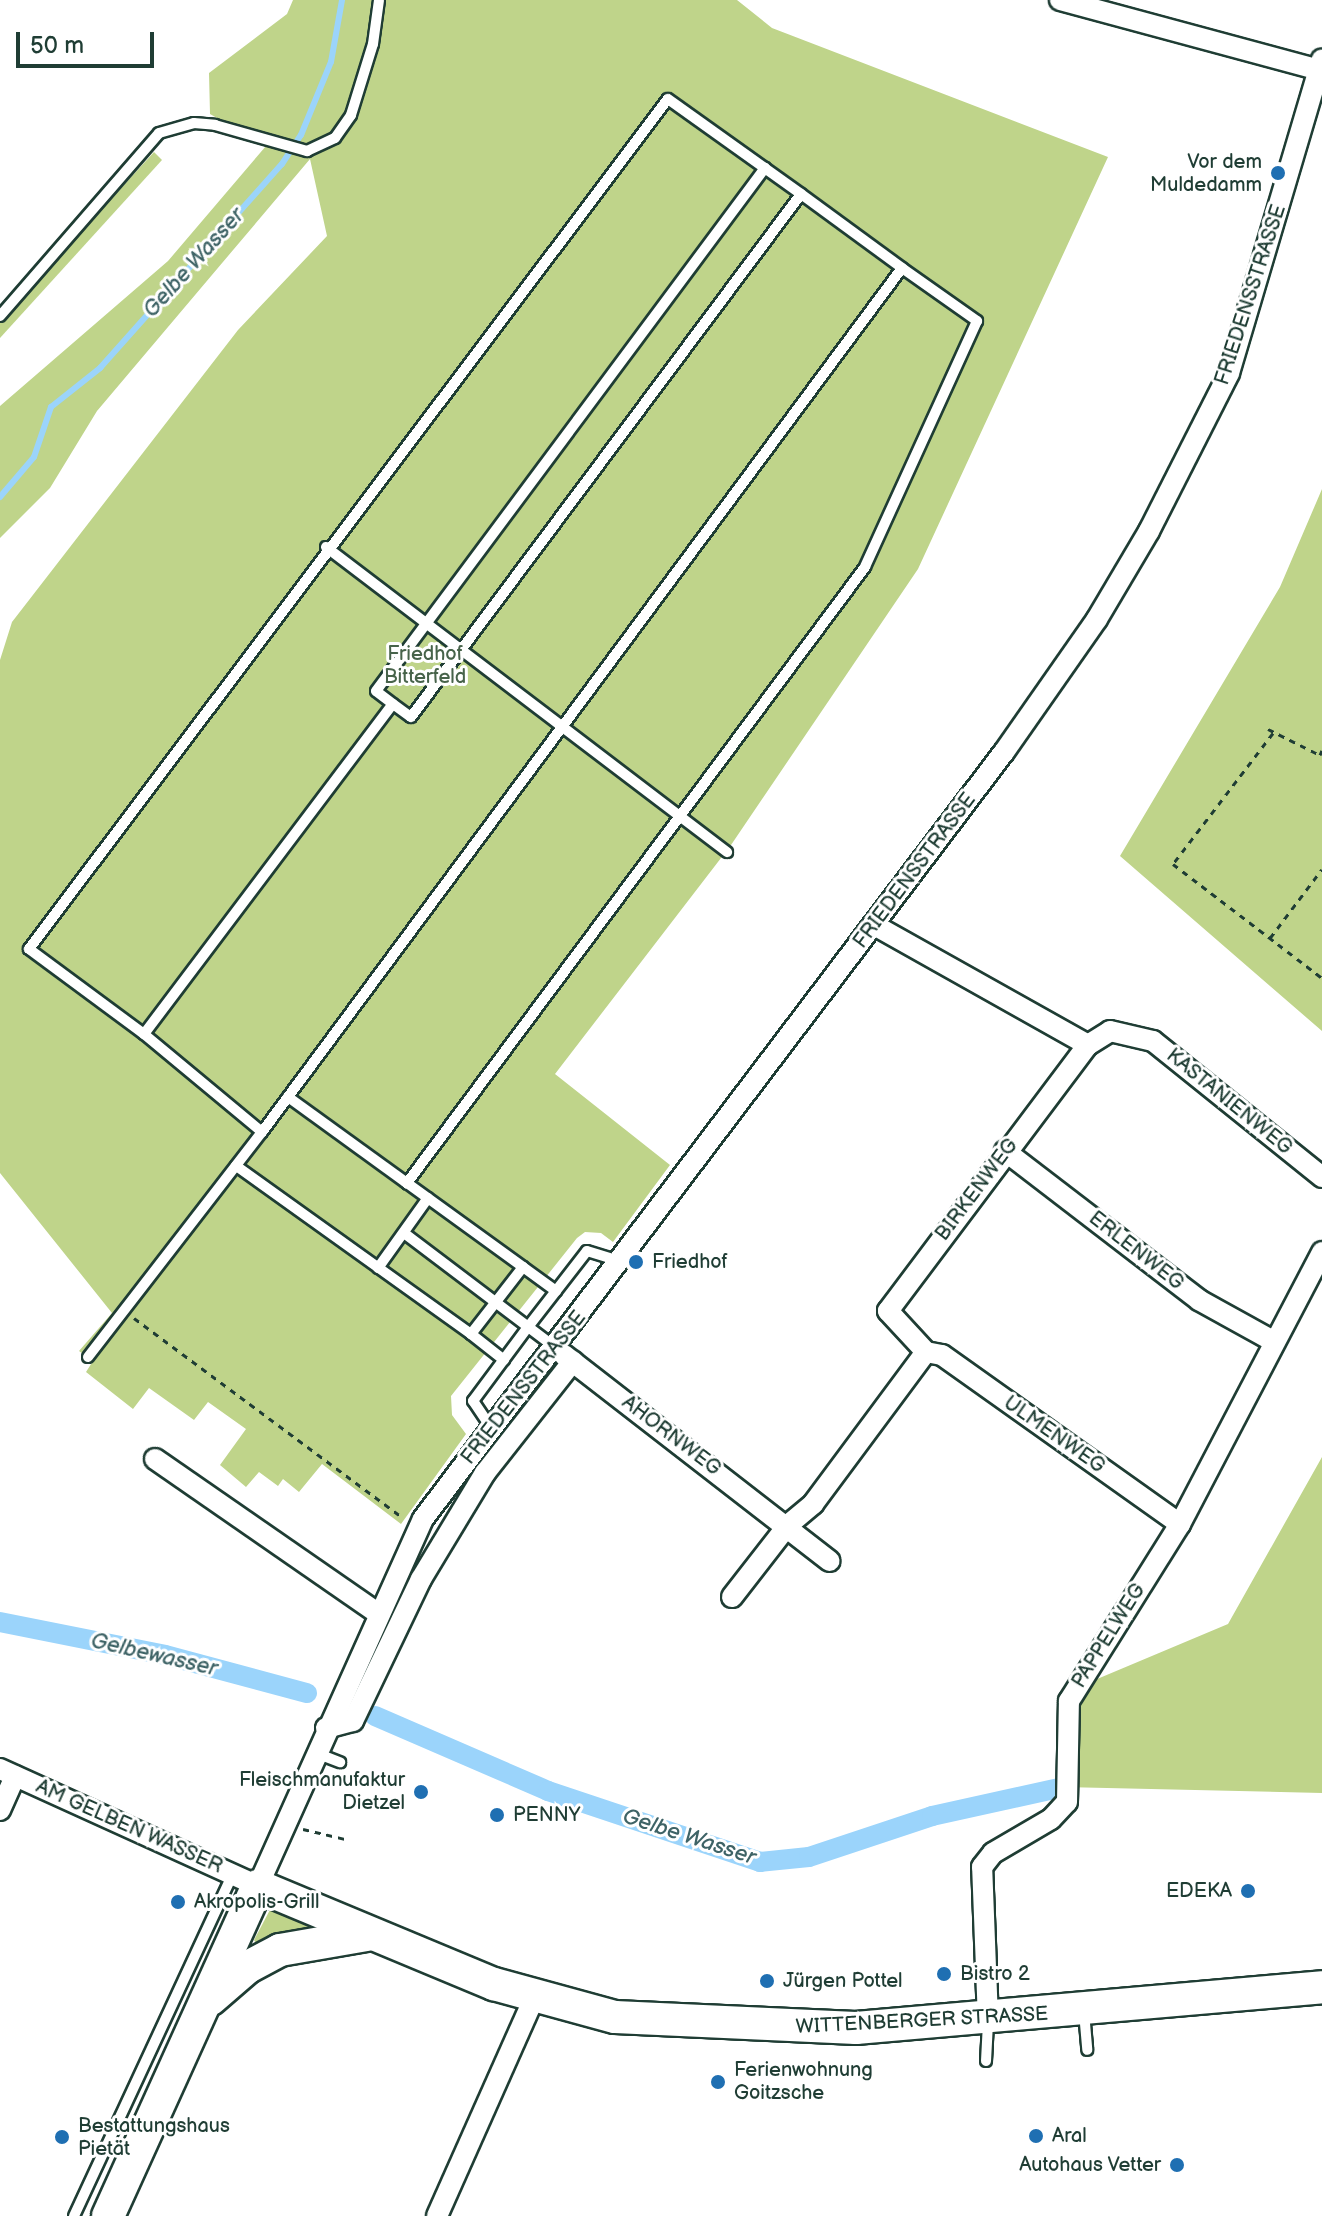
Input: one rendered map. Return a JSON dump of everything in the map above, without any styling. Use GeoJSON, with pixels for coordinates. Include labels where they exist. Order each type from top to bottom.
{"type":"FeatureCollection","features":[{"type":"Feature","properties":{"kind":"main road","name":"WITTENBERGER STRASSE"},"geometry":{"type":"LineString","coordinates":[[245,1880],[370,1934],[534,1998],[615,2017],[772,2028],[988,2020],[1322,1987]]}},
{"type":"Feature","properties":{"kind":"main road","name":"FRIEDENSSTRASSE"},"geometry":{"type":"LineString","coordinates":[[108,2216],[202,2007],[245,1880]]}},
{"type":"Feature","properties":{"kind":"main road"},"geometry":{"type":"LineString","coordinates":[[202,2007],[248,1967],[280,1950],[370,1934]]}},
{"type":"Feature","properties":{"kind":"street"},"geometry":{"type":"LineString","coordinates":[[1060,0],[1320,65]]}},
{"type":"Feature","properties":{"kind":"street","name":"FRIEDENSSTRASSE"},"geometry":{"type":"LineString","coordinates":[[245,1880],[284,1824],[314,1752],[418,1529],[874,925],[1088,632],[1182,474],[1247,321],[1320,65]]}},
{"type":"Feature","properties":{"kind":"street"},"geometry":{"type":"LineString","coordinates":[[874,925],[1088,1045]]}},
{"type":"Feature","properties":{"kind":"street","name":"KASTANIENWEG"},"geometry":{"type":"LineString","coordinates":[[1088,1045],[1110,1031],[1153,1041],[1322,1177]]}},
{"type":"Feature","properties":{"kind":"street","name":"BIRKENWEG"},"geometry":{"type":"LineString","coordinates":[[926,1352],[888,1311],[1005,1151],[1088,1045]]}},
{"type":"Feature","properties":{"kind":"street","name":"ERLENWEG"},"geometry":{"type":"LineString","coordinates":[[1005,1151],[1199,1300],[1273,1341]]}},
{"type":"Feature","properties":{"kind":"street","name":"PAPPELWEG"},"geometry":{"type":"LineString","coordinates":[[988,2020],[982,1867],[993,1853],[1051,1819],[1067,1802],[1069,1701],[1180,1524],[1322,1252]]}},
{"type":"Feature","properties":{"kind":"street","name":"AHORNWEG"},"geometry":{"type":"LineString","coordinates":[[555,1347],[788,1525],[830,1561]]}},
{"type":"Feature","properties":{"kind":"street"},"geometry":{"type":"LineString","coordinates":[[732,1597],[788,1525],[813,1504],[926,1352]]}},
{"type":"Feature","properties":{"kind":"street","name":"ULMENWEG"},"geometry":{"type":"LineString","coordinates":[[926,1352],[942,1355],[1180,1524]]}},
{"type":"Feature","properties":{"kind":"street","name":"FRIEDENSSTRASSE"},"geometry":{"type":"LineString","coordinates":[[326,1728],[353,1721],[421,1579],[485,1473],[573,1361]]}},
{"type":"Feature","properties":{"kind":"street"},"geometry":{"type":"LineString","coordinates":[[155,1459],[379,1614]]}},
{"type":"Feature","properties":{"kind":"street"},"geometry":{"type":"LineString","coordinates":[[0,1810],[8,1773]]}},
{"type":"Feature","properties":{"kind":"street","name":"AM GELBEN WASSER"},"geometry":{"type":"LineString","coordinates":[[8,1773],[245,1880]]}},
{"type":"Feature","properties":{"kind":"street"},"geometry":{"type":"LineString","coordinates":[[440,2215],[534,1998]]}},
{"type":"Feature","properties":{"kind":"lane"},"geometry":{"type":"LineString","coordinates":[[0,316],[159,133],[194,123],[300,149],[321,148],[351,115],[373,44],[379,0]]}},
{"type":"Feature","properties":{"kind":"lane"},"geometry":{"type":"LineString","coordinates":[[262,1132],[144,1034],[29,949],[326,547],[668,99],[977,321],[865,567],[678,813],[407,1183]]}},
{"type":"Feature","properties":{"kind":"lane"},"geometry":{"type":"LineString","coordinates":[[765,168],[376,691],[393,704],[411,717],[460,646],[801,194]]}},
{"type":"Feature","properties":{"kind":"lane"},"geometry":{"type":"LineString","coordinates":[[88,1357],[262,1132],[902,268]]}},
{"type":"Feature","properties":{"kind":"lane"},"geometry":{"type":"LineString","coordinates":[[326,547],[564,724],[727,852]]}},
{"type":"Feature","properties":{"kind":"lane"},"geometry":{"type":"LineString","coordinates":[[144,1034],[393,704]]}},
{"type":"Feature","properties":{"kind":"lane"},"geometry":{"type":"LineString","coordinates":[[288,1097],[556,1291]]}},
{"type":"Feature","properties":{"kind":"lane"},"geometry":{"type":"LineString","coordinates":[[236,1166],[504,1360]]}},
{"type":"Feature","properties":{"kind":"lane"},"geometry":{"type":"LineString","coordinates":[[378,1268],[428,1198]]}},
{"type":"Feature","properties":{"kind":"lane"},"geometry":{"type":"LineString","coordinates":[[404,1233],[555,1347]]}},
{"type":"Feature","properties":{"kind":"lane"},"geometry":{"type":"LineString","coordinates":[[492,1429],[473,1401],[528,1327],[587,1251],[622,1261]]}},
{"type":"Feature","properties":{"kind":"lane"},"geometry":{"type":"LineString","coordinates":[[471,1334],[523,1267]]}},
{"type":"Feature","properties":{"kind":"lane"},"geometry":{"type":"LineString","coordinates":[[314,1752],[340,1762]]}},
{"type":"Feature","properties":{"kind":"lane","name":"FRIEDENSSTRASSE"},"geometry":{"type":"LineString","coordinates":[[74,2216],[245,1880]]}},
{"type":"Feature","properties":{"kind":"lane"},"geometry":{"type":"LineString","coordinates":[[1084,2010],[1087,2050]]}},
{"type":"Feature","properties":{"kind":"lane"},"geometry":{"type":"LineString","coordinates":[[986,2061],[988,2020]]}},
{"type":"Feature","properties":{"kind":"path"},"geometry":{"type":"LineString","coordinates":[[1268,729],[1321,754]]}},
{"type":"Feature","properties":{"kind":"path"},"geometry":{"type":"LineString","coordinates":[[1273,733],[1173,864],[1322,978]]}},
{"type":"Feature","properties":{"kind":"path"},"geometry":{"type":"LineString","coordinates":[[1270,938],[1322,869]]}},
{"type":"Feature","properties":{"kind":"path"},"geometry":{"type":"LineString","coordinates":[[125,1311],[418,1529]]}},
{"type":"Feature","properties":{"kind":"path"},"geometry":{"type":"LineString","coordinates":[[284,1824],[349,1840]]}},
{"type":"Feature","properties":{"kind":"green space","name":"Friedhof Bitterfeld"},"geometry":{"type":"Polygon","coordinates":[[[293,0],[737,0],[772,28],[1108,157],[918,569],[731,845],[555,1074],[670,1165],[613,1242],[601,1233],[585,1232],[577,1238],[451,1396],[452,1415],[466,1434],[401,1524],[322,1464],[299,1492],[283,1479],[278,1486],[259,1472],[246,1487],[220,1465],[246,1429],[208,1402],[194,1420],[149,1388],[133,1409],[86,1372],[93,1361],[79,1351],[112,1313],[0,1173],[0,660],[12,622],[238,330],[327,236],[310,159],[97,411],[50,488],[0,538],[0,406],[168,261],[266,146],[210,114],[209,73],[287,14],[293,0]]]}},
{"type":"Feature","properties":{"kind":"green space"},"geometry":{"type":"Polygon","coordinates":[[[154,152],[162,160],[0,338],[0,321],[154,152]]]}},
{"type":"Feature","properties":{"kind":"green space"},"geometry":{"type":"Polygon","coordinates":[[[1322,489],[1322,1031],[1120,856],[1280,587],[1322,489]]]}},
{"type":"Feature","properties":{"kind":"green space"},"geometry":{"type":"Polygon","coordinates":[[[1322,1457],[1322,1793],[1063,1787],[1064,1726],[1090,1682],[1228,1624],[1322,1457]]]}},
{"type":"Feature","properties":{"kind":"green space"},"geometry":{"type":"Polygon","coordinates":[[[272,1906],[314,1926],[258,1947],[254,1940],[272,1906]]]}},
{"type":"Feature","properties":{"kind":"waterway","name":"Gelbe Wasser"},"geometry":{"type":"LineString","coordinates":[[0,497],[34,457],[51,407],[100,368],[282,164],[301,135],[331,62],[342,0]]}},
{"type":"Feature","properties":{"kind":"waterway","name":"Gelbewasser"},"geometry":{"type":"LineString","coordinates":[[0,1622],[165,1655],[307,1693]]}},
{"type":"Feature","properties":{"kind":"waterway","name":"Gelbe Wasser"},"geometry":{"type":"LineString","coordinates":[[375,1716],[548,1791],[760,1862],[809,1857],[932,1816],[1059,1788]]}},
{"type":"Feature","properties":{"kind":"place","name":"Vor dem Muldedamm"},"geometry":{"type":"Point","coordinates":[1278,173]}},
{"type":"Feature","properties":{"kind":"place","name":"Friedhof"},"geometry":{"type":"Point","coordinates":[636,1262]}},
{"type":"Feature","properties":{"kind":"place","name":"Fleischmanufaktur Dietzel"},"geometry":{"type":"Point","coordinates":[421,1792]}},
{"type":"Feature","properties":{"kind":"place","name":"PENNY"},"geometry":{"type":"Point","coordinates":[497,1815]}},
{"type":"Feature","properties":{"kind":"place","name":"EDEKA"},"geometry":{"type":"Point","coordinates":[1248,1891]}},
{"type":"Feature","properties":{"kind":"place","name":"Akropolis-Grill"},"geometry":{"type":"Point","coordinates":[178,1902]}},
{"type":"Feature","properties":{"kind":"place","name":"Bistro 2"},"geometry":{"type":"Point","coordinates":[944,1974]}},
{"type":"Feature","properties":{"kind":"place","name":"Jürgen Pottel"},"geometry":{"type":"Point","coordinates":[767,1981]}},
{"type":"Feature","properties":{"kind":"place","name":"Ferienwohnung Goitzsche"},"geometry":{"type":"Point","coordinates":[718,2082]}},
{"type":"Feature","properties":{"kind":"place","name":"Aral"},"geometry":{"type":"Point","coordinates":[1036,2136]}},
{"type":"Feature","properties":{"kind":"place","name":"Bestattungshaus Pietät"},"geometry":{"type":"Point","coordinates":[62,2137]}},
{"type":"Feature","properties":{"kind":"place","name":"Autohaus Vetter"},"geometry":{"type":"Point","coordinates":[1177,2165]}}]}
